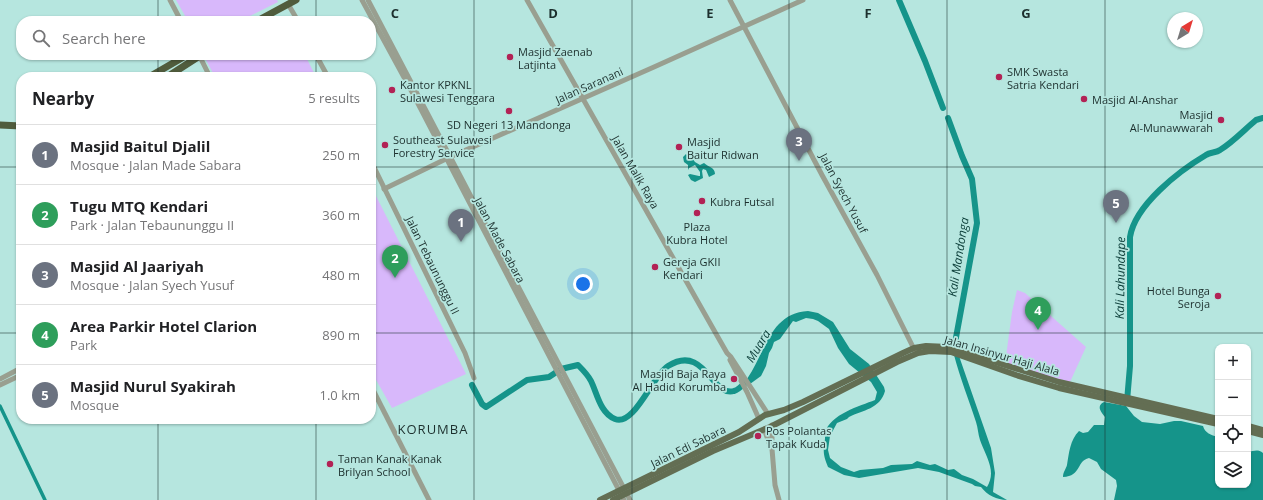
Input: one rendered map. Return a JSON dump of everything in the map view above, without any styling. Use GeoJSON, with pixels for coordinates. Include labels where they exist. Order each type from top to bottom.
{"type":"FeatureCollection","features":[{"type":"Feature","properties":{"kind":"highway"},"geometry":{"type":"LineString","coordinates":[[266,16],[296,0]]}},
{"type":"Feature","properties":{"kind":"highway"},"geometry":{"type":"LineString","coordinates":[[158,72],[178,60]]}},
{"type":"Feature","properties":{"kind":"highway"},"geometry":{"type":"LineString","coordinates":[[174,72],[192,60]]}},
{"type":"Feature","properties":{"kind":"highway"},"geometry":{"type":"LineString","coordinates":[[0,125],[16,126]]}},
{"type":"Feature","properties":{"kind":"main road","name":"Jalan Insinyur Haji Alala"},"geometry":{"type":"LineString","coordinates":[[768,414],[784,410],[931,345],[1125,400],[1215,418]]}},
{"type":"Feature","properties":{"kind":"main road","name":"Jalan Insinyur Haji Alala"},"geometry":{"type":"LineString","coordinates":[[772,425],[856,379]]}},
{"type":"Feature","properties":{"kind":"main road","name":"Jalan Insinyur Haji Alala"},"geometry":{"type":"LineString","coordinates":[[1134,402],[1215,423]]}},
{"type":"Feature","properties":{"kind":"main road","name":"Jalan Edi Sabara"},"geometry":{"type":"LineString","coordinates":[[623,494],[768,414]]}},
{"type":"Feature","properties":{"kind":"main road"},"geometry":{"type":"LineString","coordinates":[[768,414],[772,420],[772,425]]}},
{"type":"Feature","properties":{"kind":"main road"},"geometry":{"type":"LineString","coordinates":[[757,420],[761,430]]}},
{"type":"Feature","properties":{"kind":"main road","name":"Jalan Edi Sabara"},"geometry":{"type":"LineString","coordinates":[[623,494],[772,425]]}},
{"type":"Feature","properties":{"kind":"main road"},"geometry":{"type":"LineString","coordinates":[[1251,427],[1263,430]]}},
{"type":"Feature","properties":{"kind":"main road"},"geometry":{"type":"LineString","coordinates":[[1251,432],[1263,435]]}},
{"type":"Feature","properties":{"kind":"main road"},"geometry":{"type":"LineString","coordinates":[[600,500],[623,494]]}},
{"type":"Feature","properties":{"kind":"main road"},"geometry":{"type":"LineString","coordinates":[[614,500],[623,494]]}},
{"type":"Feature","properties":{"kind":"street"},"geometry":{"type":"LineString","coordinates":[[170,0],[178,16]]}},
{"type":"Feature","properties":{"kind":"street","name":"Jalan Made Sabara"},"geometry":{"type":"LineString","coordinates":[[362,0],[371,16]]}},
{"type":"Feature","properties":{"kind":"street","name":"Jalan Made Sabara"},"geometry":{"type":"LineString","coordinates":[[368,0],[448,158]]}},
{"type":"Feature","properties":{"kind":"street","name":"Jalan Malik Raya"},"geometry":{"type":"LineString","coordinates":[[528,0],[748,389]]}},
{"type":"Feature","properties":{"kind":"street","name":"Jalan Syech Yusuf"},"geometry":{"type":"LineString","coordinates":[[730,0],[822,175],[877,275],[915,351]]}},
{"type":"Feature","properties":{"kind":"street","name":"Jalan Saranani"},"geometry":{"type":"LineString","coordinates":[[384,189],[448,158],[803,0]]}},
{"type":"Feature","properties":{"kind":"street"},"geometry":{"type":"LineString","coordinates":[[288,4],[295,16]]}},
{"type":"Feature","properties":{"kind":"street","name":"Jalan Made Sabara"},"geometry":{"type":"LineString","coordinates":[[376,26],[448,158],[557,370],[564,379]]}},
{"type":"Feature","properties":{"kind":"street"},"geometry":{"type":"LineString","coordinates":[[202,60],[208,72]]}},
{"type":"Feature","properties":{"kind":"street"},"geometry":{"type":"LineString","coordinates":[[319,60],[325,72]]}},
{"type":"Feature","properties":{"kind":"street","name":"Jalan Tebaununggu II"},"geometry":{"type":"LineString","coordinates":[[376,172],[465,353],[474,378]]}},
{"type":"Feature","properties":{"kind":"street","name":"Jalan Made Sabara"},"geometry":{"type":"LineString","coordinates":[[500,257],[558,363],[564,379],[623,494],[630,500]]}},
{"type":"Feature","properties":{"kind":"street"},"geometry":{"type":"LineString","coordinates":[[0,379],[16,371]]}},
{"type":"Feature","properties":{"kind":"street"},"geometry":{"type":"LineString","coordinates":[[0,385],[3,385],[16,378]]}},
{"type":"Feature","properties":{"kind":"street"},"geometry":{"type":"LineString","coordinates":[[748,389],[768,414]]}},
{"type":"Feature","properties":{"kind":"street"},"geometry":{"type":"LineString","coordinates":[[748,389],[757,420]]}},
{"type":"Feature","properties":{"kind":"street"},"geometry":{"type":"LineString","coordinates":[[376,396],[429,500]]}},
{"type":"Feature","properties":{"kind":"street"},"geometry":{"type":"LineString","coordinates":[[772,425],[775,486],[779,500]]}},
{"type":"Feature","properties":{"kind":"street"},"geometry":{"type":"LineString","coordinates":[[761,430],[772,449]]}},
{"type":"Feature","properties":{"kind":"shaded area"},"geometry":{"type":"Polygon","coordinates":[[[176,0],[277,0],[278,2],[250,16],[185,16],[176,0]]]}},
{"type":"Feature","properties":{"kind":"shaded area"},"geometry":{"type":"Polygon","coordinates":[[[206,60],[308,60],[314,72],[212,72],[206,60]]]}},
{"type":"Feature","properties":{"kind":"shaded area"},"geometry":{"type":"Polygon","coordinates":[[[376,196],[466,374],[392,408],[376,380],[376,196]]]}},
{"type":"Feature","properties":{"kind":"shaded area"},"geometry":{"type":"Polygon","coordinates":[[[1017,290],[1025,293],[1086,347],[1070,382],[1005,364],[1012,312],[1017,290]]]}},
{"type":"Feature","properties":{"kind":"water"},"geometry":{"type":"Polygon","coordinates":[[[686,154],[688,156],[693,155],[692,158],[700,165],[704,163],[711,167],[715,174],[709,177],[706,170],[703,169],[703,178],[695,182],[691,180],[688,175],[700,176],[700,172],[695,165],[688,170],[688,165],[684,162],[683,157],[686,154]]]}},
{"type":"Feature","properties":{"kind":"water","name":"Muara"},"geometry":{"type":"Polygon","coordinates":[[[808,311],[818,313],[833,322],[850,349],[869,364],[885,391],[883,397],[875,405],[837,423],[830,436],[828,450],[830,458],[841,467],[854,472],[883,468],[891,465],[912,464],[917,461],[930,465],[935,464],[948,470],[954,469],[962,475],[987,487],[991,477],[990,466],[980,440],[976,422],[954,355],[959,356],[991,448],[995,473],[993,492],[1007,500],[992,496],[981,487],[939,472],[918,468],[859,478],[844,475],[828,467],[824,456],[824,450],[825,433],[828,426],[846,412],[875,400],[877,392],[871,382],[849,364],[838,348],[829,329],[813,319],[806,318],[796,322],[793,321],[780,339],[774,342],[761,376],[750,384],[747,379],[770,336],[777,327],[785,319],[795,313],[808,311]]]}},
{"type":"Feature","properties":{"kind":"water"},"geometry":{"type":"Polygon","coordinates":[[[1104,402],[1126,406],[1134,416],[1142,422],[1160,424],[1181,421],[1203,426],[1207,432],[1215,436],[1215,488],[1251,488],[1251,452],[1259,451],[1263,453],[1263,500],[1114,500],[1117,486],[1116,480],[1101,469],[1097,462],[1089,458],[1082,462],[1073,474],[1063,477],[1070,447],[1079,431],[1083,433],[1088,432],[1094,425],[1104,425],[1105,417],[1100,407],[1104,402]]]}},
{"type":"Feature","properties":{"kind":"waterway","name":"Kali Mandonga"},"geometry":{"type":"LineString","coordinates":[[899,0],[943,108]]}},
{"type":"Feature","properties":{"kind":"waterway","name":"Kali Mandonga"},"geometry":{"type":"LineString","coordinates":[[948,118],[972,179],[977,223],[955,343],[958,354]]}},
{"type":"Feature","properties":{"kind":"waterway","name":"Kali Lahundape"},"geometry":{"type":"LineString","coordinates":[[1127,401],[1130,366],[1130,237],[1134,225],[1140,213],[1149,201],[1183,170],[1209,153],[1218,151],[1225,147],[1256,120],[1263,118]]}},
{"type":"Feature","properties":{"kind":"waterway","name":"Muara"},"geometry":{"type":"LineString","coordinates":[[472,385],[482,404],[486,407],[527,380],[549,377],[561,369],[578,365],[590,379],[602,408],[615,419],[622,419],[636,408],[662,371],[668,366],[681,361],[691,361],[699,366],[726,391],[734,391],[746,382]]}},
{"type":"Feature","properties":{"kind":"waterway"},"geometry":{"type":"LineString","coordinates":[[0,406],[45,500]]}},
{"type":"Feature","properties":{"kind":"place","name":"Masjid Zaenab Latjinta"},"geometry":{"type":"Point","coordinates":[510,57]}},
{"type":"Feature","properties":{"kind":"place","name":"SMK Swasta Satria Kendari"},"geometry":{"type":"Point","coordinates":[999,77]}},
{"type":"Feature","properties":{"kind":"place","name":"Kantor KPKNL Sulawesi Tenggara"},"geometry":{"type":"Point","coordinates":[392,90]}},
{"type":"Feature","properties":{"kind":"place","name":"Masjid Al-Anshar"},"geometry":{"type":"Point","coordinates":[1084,99]}},
{"type":"Feature","properties":{"kind":"place","name":"SD Negeri 13 Mandonga"},"geometry":{"type":"Point","coordinates":[509,111]}},
{"type":"Feature","properties":{"kind":"place","name":"Masjid Al-Munawwarah"},"geometry":{"type":"Point","coordinates":[1221,120]}},
{"type":"Feature","properties":{"kind":"place","name":"Southeast Sulawesi Forestry Service"},"geometry":{"type":"Point","coordinates":[385,145]}},
{"type":"Feature","properties":{"kind":"place","name":"Masjid Baitur Ridwan"},"geometry":{"type":"Point","coordinates":[679,147]}},
{"type":"Feature","properties":{"kind":"place","name":"Masjid Al Jaariyah"},"geometry":{"type":"Point","coordinates":[799,161]}},
{"type":"Feature","properties":{"kind":"place","name":"Kubra Futsal"},"geometry":{"type":"Point","coordinates":[702,201]}},
{"type":"Feature","properties":{"kind":"place","name":"Plaza Kubra Hotel"},"geometry":{"type":"Point","coordinates":[697,213]}},
{"type":"Feature","properties":{"kind":"place","name":"Masjid Nurul Syakirah"},"geometry":{"type":"Point","coordinates":[1116,223]}},
{"type":"Feature","properties":{"kind":"place","name":"Masjid Baitul Djalil"},"geometry":{"type":"Point","coordinates":[461,242]}},
{"type":"Feature","properties":{"kind":"place","name":"Gereja GKII Kendari"},"geometry":{"type":"Point","coordinates":[655,267]}},
{"type":"Feature","properties":{"kind":"place","name":"Tugu MTQ Kendari"},"geometry":{"type":"Point","coordinates":[395,278]}},
{"type":"Feature","properties":{"kind":"place","name":"Hotel Bunga Seroja"},"geometry":{"type":"Point","coordinates":[1218,296]}},
{"type":"Feature","properties":{"kind":"place","name":"Area Parkir Hotel Clarion"},"geometry":{"type":"Point","coordinates":[1038,330]}},
{"type":"Feature","properties":{"kind":"place","name":"Masjid Baja Raya Al Hadid Korumba"},"geometry":{"type":"Point","coordinates":[734,379]}},
{"type":"Feature","properties":{"kind":"place","name":"Pos Polantas Tapak Kuda"},"geometry":{"type":"Point","coordinates":[758,436]}},
{"type":"Feature","properties":{"kind":"place","name":"Taman Kanak Kanak Brilyan School"},"geometry":{"type":"Point","coordinates":[330,464]}},
{"type":"Feature","properties":{"kind":"district","name":"KORUMBA"},"geometry":{"type":"Point","coordinates":[433,429]}}]}
